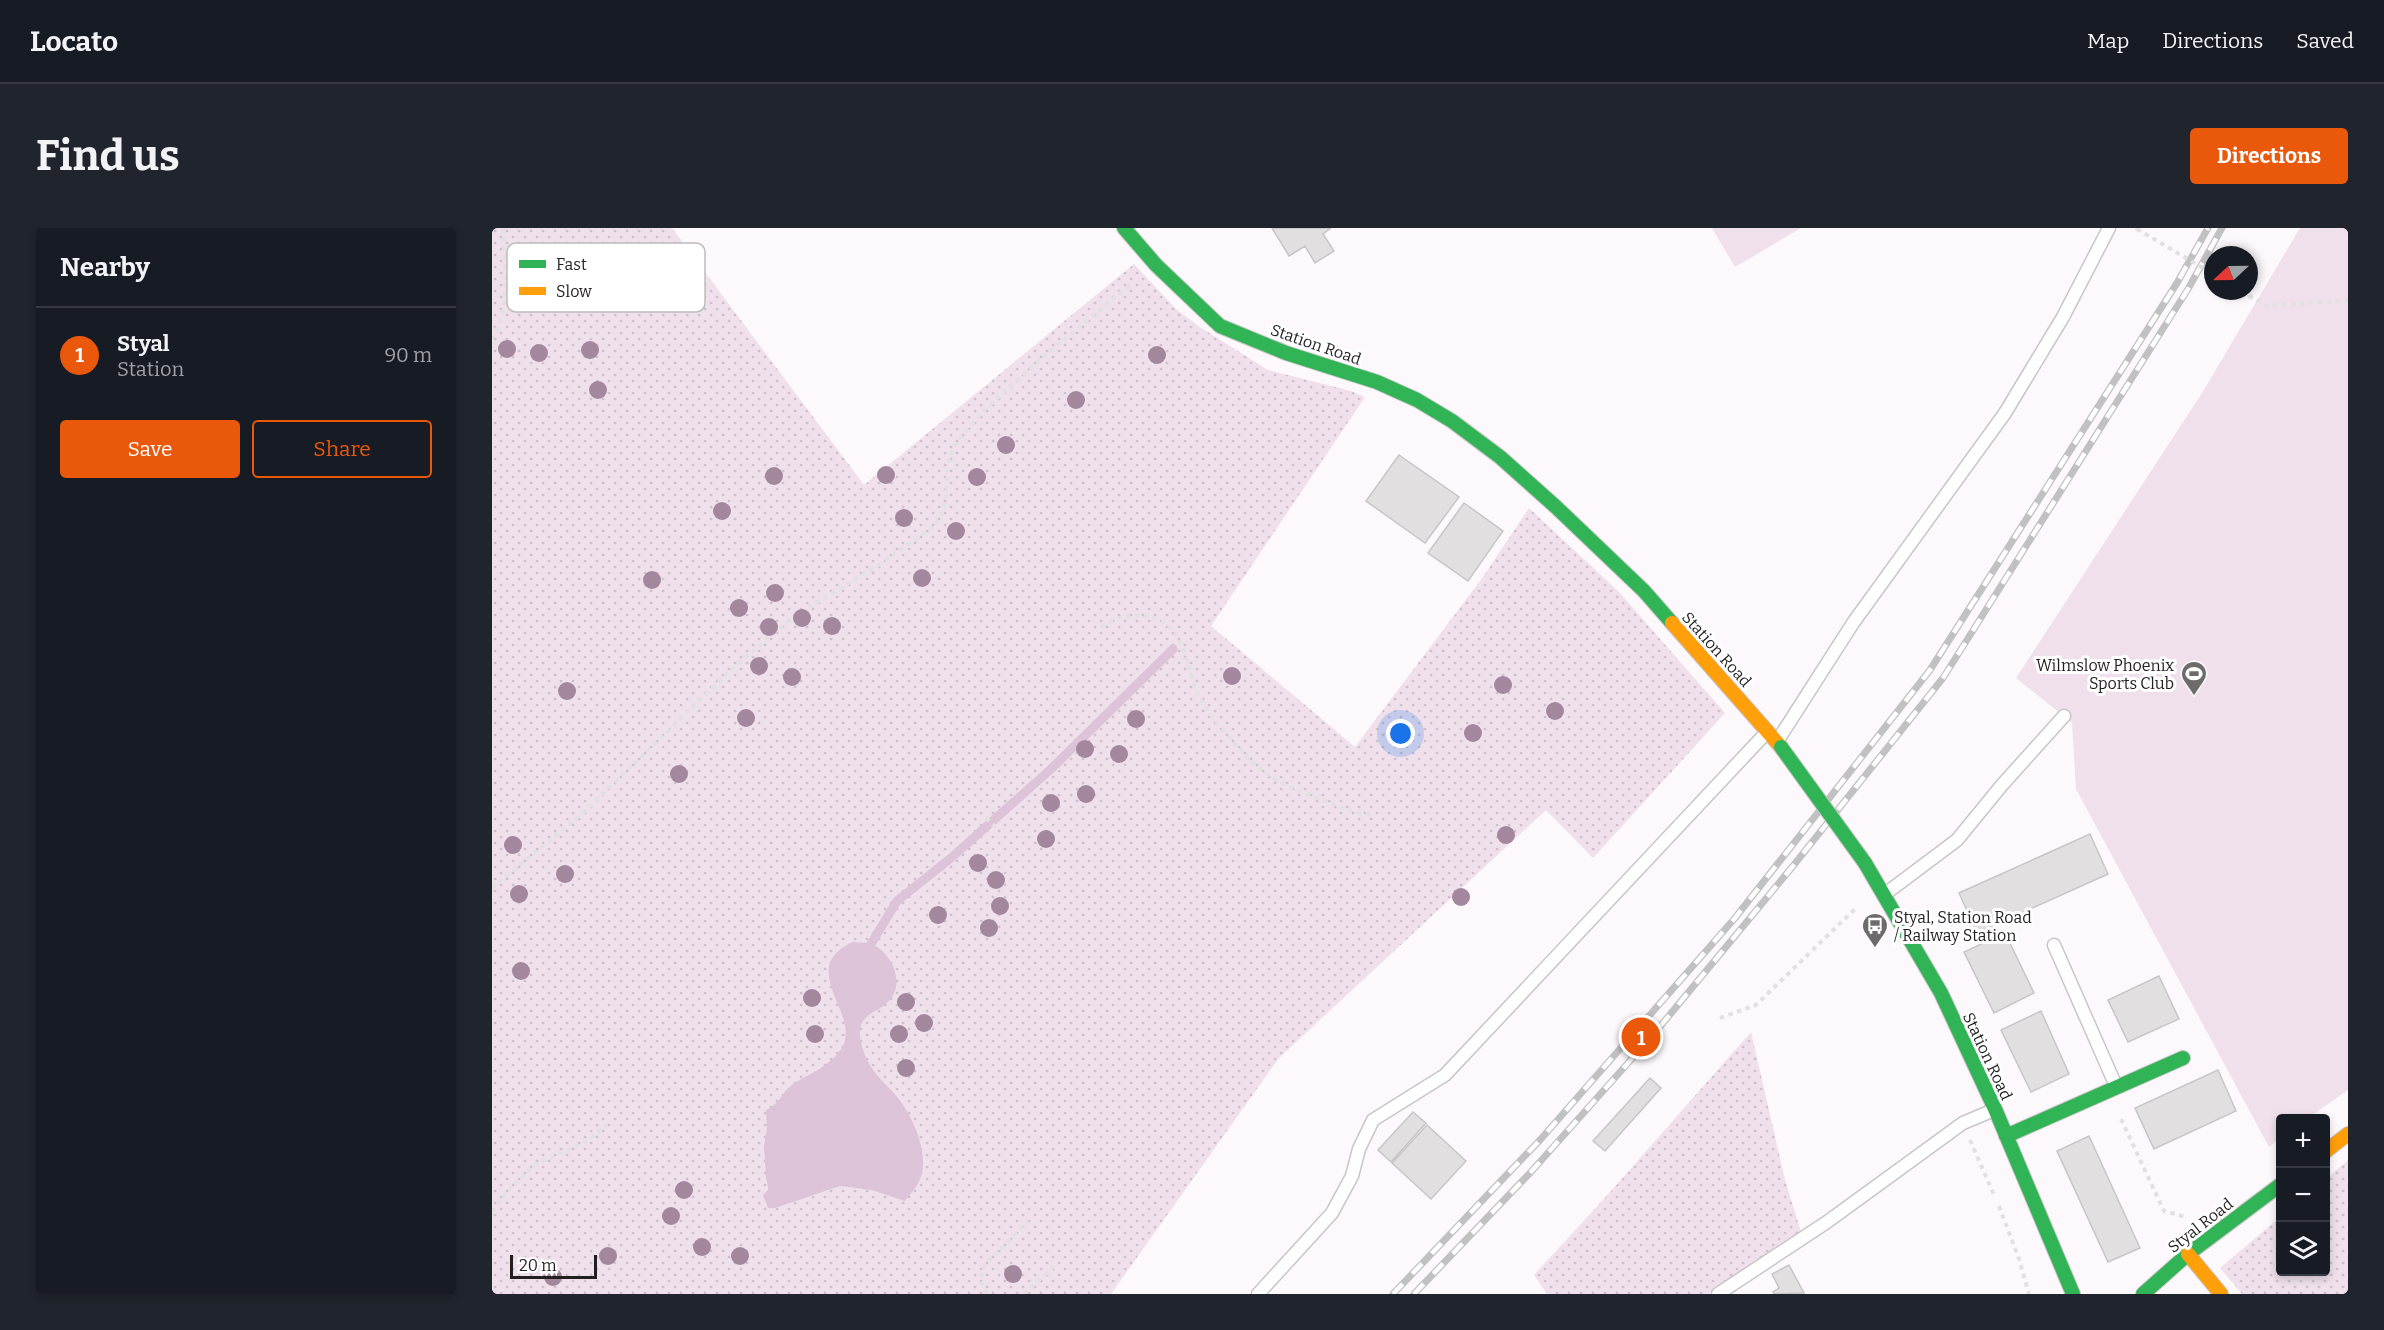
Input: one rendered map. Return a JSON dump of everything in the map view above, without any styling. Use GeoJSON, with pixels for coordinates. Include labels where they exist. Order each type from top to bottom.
{"type":"FeatureCollection","features":[{"type":"Feature","properties":{"kind":"street","name":"Station Road"},"geometry":{"type":"LineString","coordinates":[[1124,228],[1156,265],[1221,326],[1286,353],[1377,382],[1417,400],[1462,428],[1500,457],[1644,591],[1779,744],[1865,863],[1941,993],[1995,1109],[2073,1294]]}},
{"type":"Feature","properties":{"kind":"street"},"geometry":{"type":"LineString","coordinates":[[2006,1136],[2183,1058]]}},
{"type":"Feature","properties":{"kind":"street"},"geometry":{"type":"LineString","coordinates":[[2330,1147],[2348,1134]]}},
{"type":"Feature","properties":{"kind":"street","name":"Styal Road"},"geometry":{"type":"LineString","coordinates":[[2143,1294],[2188,1254],[2276,1188]]}},
{"type":"Feature","properties":{"kind":"street"},"geometry":{"type":"LineString","coordinates":[[2188,1254],[2221,1294]]}},
{"type":"Feature","properties":{"kind":"lane"},"geometry":{"type":"LineString","coordinates":[[1779,744],[1852,623],[2005,413],[2063,317],[2109,228]]}},
{"type":"Feature","properties":{"kind":"lane"},"geometry":{"type":"LineString","coordinates":[[1881,890],[1957,840],[2002,785],[2064,716]]}},
{"type":"Feature","properties":{"kind":"lane"},"geometry":{"type":"LineString","coordinates":[[1258,1294],[1332,1213],[1352,1176],[1359,1149],[1373,1120],[1446,1075],[1767,731]]}},
{"type":"Feature","properties":{"kind":"lane"},"geometry":{"type":"LineString","coordinates":[[2054,945],[2112,1089]]}},
{"type":"Feature","properties":{"kind":"lane"},"geometry":{"type":"LineString","coordinates":[[1718,1294],[1827,1222],[1963,1123],[1995,1109]]}},
{"type":"Feature","properties":{"kind":"path"},"geometry":{"type":"LineString","coordinates":[[492,339],[501,315],[503,298],[503,228]]}},
{"type":"Feature","properties":{"kind":"path"},"geometry":{"type":"LineString","coordinates":[[2136,228],[2204,269]]}},
{"type":"Feature","properties":{"kind":"path"},"geometry":{"type":"LineString","coordinates":[[492,888],[585,811],[736,666],[793,617],[876,566],[932,528],[941,516],[946,496],[949,458],[958,441],[983,411],[1083,323],[1156,265]]}},
{"type":"Feature","properties":{"kind":"path"},"geometry":{"type":"LineString","coordinates":[[2257,300],[2267,306],[2348,300]]}},
{"type":"Feature","properties":{"kind":"path"},"geometry":{"type":"LineString","coordinates":[[1101,627],[1135,615],[1158,618],[1179,641],[1199,696],[1258,768],[1342,808],[1356,813],[1371,814]]}},
{"type":"Feature","properties":{"kind":"path"},"geometry":{"type":"LineString","coordinates":[[986,818],[997,829]]}},
{"type":"Feature","properties":{"kind":"path"},"geometry":{"type":"LineString","coordinates":[[1720,1018],[1756,1005],[1881,890]]}},
{"type":"Feature","properties":{"kind":"path"},"geometry":{"type":"LineString","coordinates":[[2112,1089],[2164,1211],[2188,1218],[2206,1240]]}},
{"type":"Feature","properties":{"kind":"path"},"geometry":{"type":"LineString","coordinates":[[1963,1123],[1999,1206],[2019,1259],[2029,1294]]}},
{"type":"Feature","properties":{"kind":"path"},"geometry":{"type":"LineString","coordinates":[[492,1212],[507,1192],[534,1165],[587,1141],[607,1125]]}},
{"type":"Feature","properties":{"kind":"path"},"geometry":{"type":"LineString","coordinates":[[986,1294],[980,1278],[985,1265],[1028,1221]]}},
{"type":"Feature","properties":{"kind":"path"},"geometry":{"type":"LineString","coordinates":[[1024,1294],[1054,1266]]}},
{"type":"Feature","properties":{"kind":"shaded area"},"geometry":{"type":"Polygon","coordinates":[[[492,228],[672,228],[683,243],[507,243],[507,312],[705,312],[705,272],[864,485],[1134,264],[1176,309],[1268,370],[1351,391],[1365,397],[1211,626],[1355,747],[1483,577],[1529,508],[1619,592],[1725,713],[1593,858],[1546,810],[1279,1058],[1111,1294],[492,1294],[492,228]]]}},
{"type":"Feature","properties":{"kind":"shaded area"},"geometry":{"type":"Polygon","coordinates":[[[1712,228],[1801,228],[1735,267],[1712,228]]]}},
{"type":"Feature","properties":{"kind":"shaded area","name":"Wilmslow Phoenix Sports Club"},"geometry":{"type":"Polygon","coordinates":[[[2300,228],[2348,228],[2348,1090],[2314,1114],[2276,1114],[2276,1141],[2269,1147],[2076,789],[2072,723],[2016,678],[2202,393],[2300,228]]]}},
{"type":"Feature","properties":{"kind":"shaded area"},"geometry":{"type":"Polygon","coordinates":[[[853,942],[869,943],[878,948],[889,959],[896,974],[892,997],[864,1020],[860,1035],[864,1053],[870,1065],[899,1099],[917,1132],[923,1157],[920,1179],[905,1201],[872,1190],[840,1186],[775,1208],[768,1208],[763,1195],[768,1190],[764,1146],[767,1128],[766,1110],[775,1104],[792,1085],[824,1066],[840,1051],[846,1038],[845,1023],[829,979],[829,966],[836,953],[853,942]]]}},
{"type":"Feature","properties":{"kind":"shaded area"},"geometry":{"type":"Polygon","coordinates":[[[1751,1032],[1785,1180],[1801,1232],[1708,1294],[1547,1294],[1534,1275],[1751,1032]]]}},
{"type":"Feature","properties":{"kind":"shaded area"},"geometry":{"type":"Polygon","coordinates":[[[2348,1160],[2348,1294],[2242,1294],[2220,1268],[2276,1220],[2276,1276],[2330,1276],[2330,1176],[2348,1160]]]}},
{"type":"Feature","properties":{"kind":"building"},"geometry":{"type":"Polygon","coordinates":[[[1272,228],[1331,228],[1323,234],[1334,251],[1315,263],[1305,246],[1289,256],[1272,228]]]}},
{"type":"Feature","properties":{"kind":"building"},"geometry":{"type":"Polygon","coordinates":[[[1399,455],[1459,497],[1425,543],[1366,501],[1399,455]]]}},
{"type":"Feature","properties":{"kind":"building"},"geometry":{"type":"Polygon","coordinates":[[[1464,503],[1503,531],[1468,581],[1428,553],[1464,503]]]}},
{"type":"Feature","properties":{"kind":"building"},"geometry":{"type":"Polygon","coordinates":[[[2090,834],[2108,874],[1977,933],[1959,893],[2090,834]]]}},
{"type":"Feature","properties":{"kind":"building"},"geometry":{"type":"Polygon","coordinates":[[[2005,933],[2034,993],[1994,1013],[1964,952],[2005,933]]]}},
{"type":"Feature","properties":{"kind":"building"},"geometry":{"type":"Polygon","coordinates":[[[2159,976],[2179,1019],[2128,1042],[2108,1000],[2159,976]]]}},
{"type":"Feature","properties":{"kind":"building"},"geometry":{"type":"Polygon","coordinates":[[[2041,1011],[2069,1074],[2031,1092],[2001,1030],[2041,1011]]]}},
{"type":"Feature","properties":{"kind":"building"},"geometry":{"type":"Polygon","coordinates":[[[2218,1070],[2236,1111],[2154,1149],[2135,1108],[2218,1070]]]}},
{"type":"Feature","properties":{"kind":"building"},"geometry":{"type":"Polygon","coordinates":[[[1650,1078],[1661,1088],[1605,1151],[1593,1141],[1650,1078]]]}},
{"type":"Feature","properties":{"kind":"building"},"geometry":{"type":"Polygon","coordinates":[[[1413,1112],[1426,1123],[1391,1162],[1378,1150],[1413,1112]]]}},
{"type":"Feature","properties":{"kind":"building"},"geometry":{"type":"Polygon","coordinates":[[[1427,1125],[1466,1161],[1431,1199],[1392,1163],[1427,1125]]]}},
{"type":"Feature","properties":{"kind":"building"},"geometry":{"type":"Polygon","coordinates":[[[2089,1136],[2140,1248],[2108,1262],[2057,1151],[2089,1136]]]}},
{"type":"Feature","properties":{"kind":"building"},"geometry":{"type":"Polygon","coordinates":[[[1789,1265],[1804,1293],[1774,1294],[1773,1292],[1779,1288],[1772,1274],[1789,1265]]]}},
{"type":"Feature","properties":{"kind":"waterway"},"geometry":{"type":"LineString","coordinates":[[871,944],[897,901],[951,858],[1051,769],[1173,649]]}},
{"type":"Feature","properties":{"kind":"railway"},"geometry":{"type":"LineString","coordinates":[[1393,1294],[1540,1140],[1735,918],[1930,670],[2177,283],[2208,228]]}},
{"type":"Feature","properties":{"kind":"railway"},"geometry":{"type":"LineString","coordinates":[[1414,1294],[1530,1173],[1653,1035],[1793,866],[1943,678],[2188,289],[2222,228]]}},
{"type":"Feature","properties":{"kind":"traffic: fast"},"geometry":{"type":"LineString","coordinates":[[1124,228],[1156,265],[1220,326],[1286,353],[1377,382],[1417,400],[1452,421],[1500,457],[1556,507],[1644,591],[1672,623]]}},
{"type":"Feature","properties":{"kind":"traffic: fast"},"geometry":{"type":"LineString","coordinates":[[1781,747],[1865,863]]}},
{"type":"Feature","properties":{"kind":"traffic: fast"},"geometry":{"type":"LineString","coordinates":[[1865,863],[1941,993],[1995,1109],[2073,1294]]}},
{"type":"Feature","properties":{"kind":"traffic: fast"},"geometry":{"type":"LineString","coordinates":[[2006,1136],[2183,1058]]}},
{"type":"Feature","properties":{"kind":"traffic: fast"},"geometry":{"type":"LineString","coordinates":[[2143,1294],[2188,1254],[2276,1188]]}},
{"type":"Feature","properties":{"kind":"traffic: slow"},"geometry":{"type":"LineString","coordinates":[[1672,623],[1781,747]]}},
{"type":"Feature","properties":{"kind":"traffic: slow"},"geometry":{"type":"LineString","coordinates":[[2330,1148],[2348,1134]]}},
{"type":"Feature","properties":{"kind":"traffic: slow"},"geometry":{"type":"LineString","coordinates":[[2188,1254],[2221,1294]]}},
{"type":"Feature","properties":{"kind":"place","name":"Wilmslow Phoenix Sports Club"},"geometry":{"type":"Point","coordinates":[2194,697]}},
{"type":"Feature","properties":{"kind":"place","name":"Styal, Station Road / Railway Station"},"geometry":{"type":"Point","coordinates":[1875,949]}},
{"type":"Feature","properties":{"kind":"place","name":"Styal"},"geometry":{"type":"Point","coordinates":[1641,1037]}}]}
